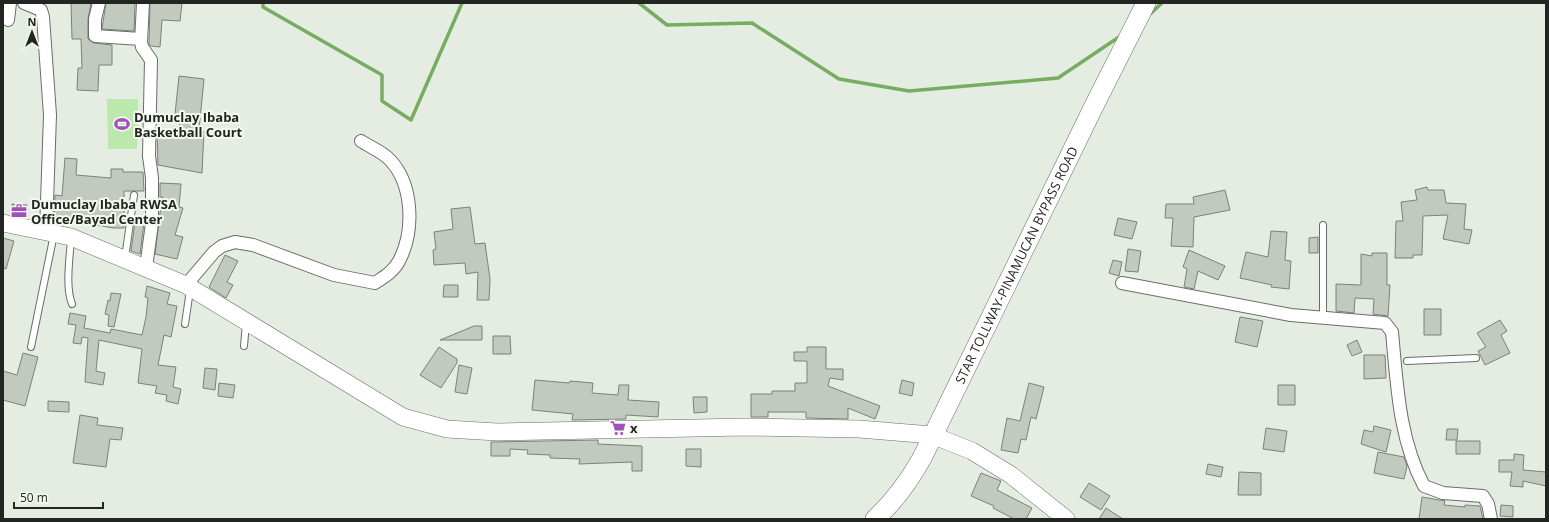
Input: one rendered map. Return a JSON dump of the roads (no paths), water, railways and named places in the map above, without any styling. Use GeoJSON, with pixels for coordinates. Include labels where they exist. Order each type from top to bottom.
{"type":"FeatureCollection","features":[{"type":"Feature","properties":{"kind":"main road","name":"STAR TOLLWAY-PINAMUCAN BYPASS ROAD"},"geometry":{"type":"LineString","coordinates":[[875,519],[891,504],[909,482],[922,458],[1146,3]]}},
{"type":"Feature","properties":{"kind":"street"},"geometry":{"type":"LineString","coordinates":[[8,20],[10,3]]}},
{"type":"Feature","properties":{"kind":"street"},"geometry":{"type":"LineString","coordinates":[[24,3],[41,10],[44,16],[50,114],[50,232]]}},
{"type":"Feature","properties":{"kind":"street"},"geometry":{"type":"LineString","coordinates":[[99,3],[95,19],[95,36],[141,39]]}},
{"type":"Feature","properties":{"kind":"street"},"geometry":{"type":"LineString","coordinates":[[143,3],[142,47],[151,60],[149,156],[152,178],[152,223],[146,268]]}},
{"type":"Feature","properties":{"kind":"street"},"geometry":{"type":"LineString","coordinates":[[188,286],[214,252],[222,246],[235,242],[253,245],[334,276],[374,283],[389,274],[399,261],[407,240],[409,207],[402,176],[389,159],[361,142]]}},
{"type":"Feature","properties":{"kind":"street"},"geometry":{"type":"LineString","coordinates":[[3,223],[71,236],[124,260],[188,286],[403,417],[447,429],[497,432],[679,428],[859,429],[932,435],[972,451],[1011,475],[1066,519]]}},
{"type":"Feature","properties":{"kind":"street"},"geometry":{"type":"LineString","coordinates":[[1122,283],[1291,315],[1385,323],[1392,332],[1400,362],[1400,413],[1413,466],[1424,486],[1443,493],[1483,496],[1488,504],[1491,519]]}},
{"type":"Feature","properties":{"kind":"lane"},"geometry":{"type":"LineString","coordinates":[[124,260],[134,195]]}},
{"type":"Feature","properties":{"kind":"lane"},"geometry":{"type":"LineString","coordinates":[[1323,226],[1323,318]]}},
{"type":"Feature","properties":{"kind":"lane"},"geometry":{"type":"LineString","coordinates":[[31,346],[50,232]]}},
{"type":"Feature","properties":{"kind":"lane"},"geometry":{"type":"LineString","coordinates":[[71,236],[68,284],[69,296],[72,304]]}},
{"type":"Feature","properties":{"kind":"lane"},"geometry":{"type":"LineString","coordinates":[[185,324],[188,286]]}},
{"type":"Feature","properties":{"kind":"lane"},"geometry":{"type":"LineString","coordinates":[[244,346],[246,321]]}},
{"type":"Feature","properties":{"kind":"lane"},"geometry":{"type":"LineString","coordinates":[[1400,362],[1476,358]]}},
{"type":"Feature","properties":{"kind":"waterway"},"geometry":{"type":"LineString","coordinates":[[263,3],[263,7],[382,75],[382,101],[411,120],[462,3]]}},
{"type":"Feature","properties":{"kind":"waterway"},"geometry":{"type":"LineString","coordinates":[[639,3],[667,25],[752,23],[839,79],[909,91],[1058,78],[1122,35]]}},
{"type":"Feature","properties":{"kind":"waterway"},"geometry":{"type":"LineString","coordinates":[[1149,15],[1162,3]]}},
{"type":"Feature","properties":{"kind":"place","name":"Dumuclay Ibaba Basketball Court"},"geometry":{"type":"Point","coordinates":[122,124]}},
{"type":"Feature","properties":{"kind":"place","name":"Dumuclay Ibaba RWSA Office/Bayad Center"},"geometry":{"type":"Point","coordinates":[19,211]}},
{"type":"Feature","properties":{"kind":"place","name":"x"},"geometry":{"type":"Point","coordinates":[618,428]}}]}
